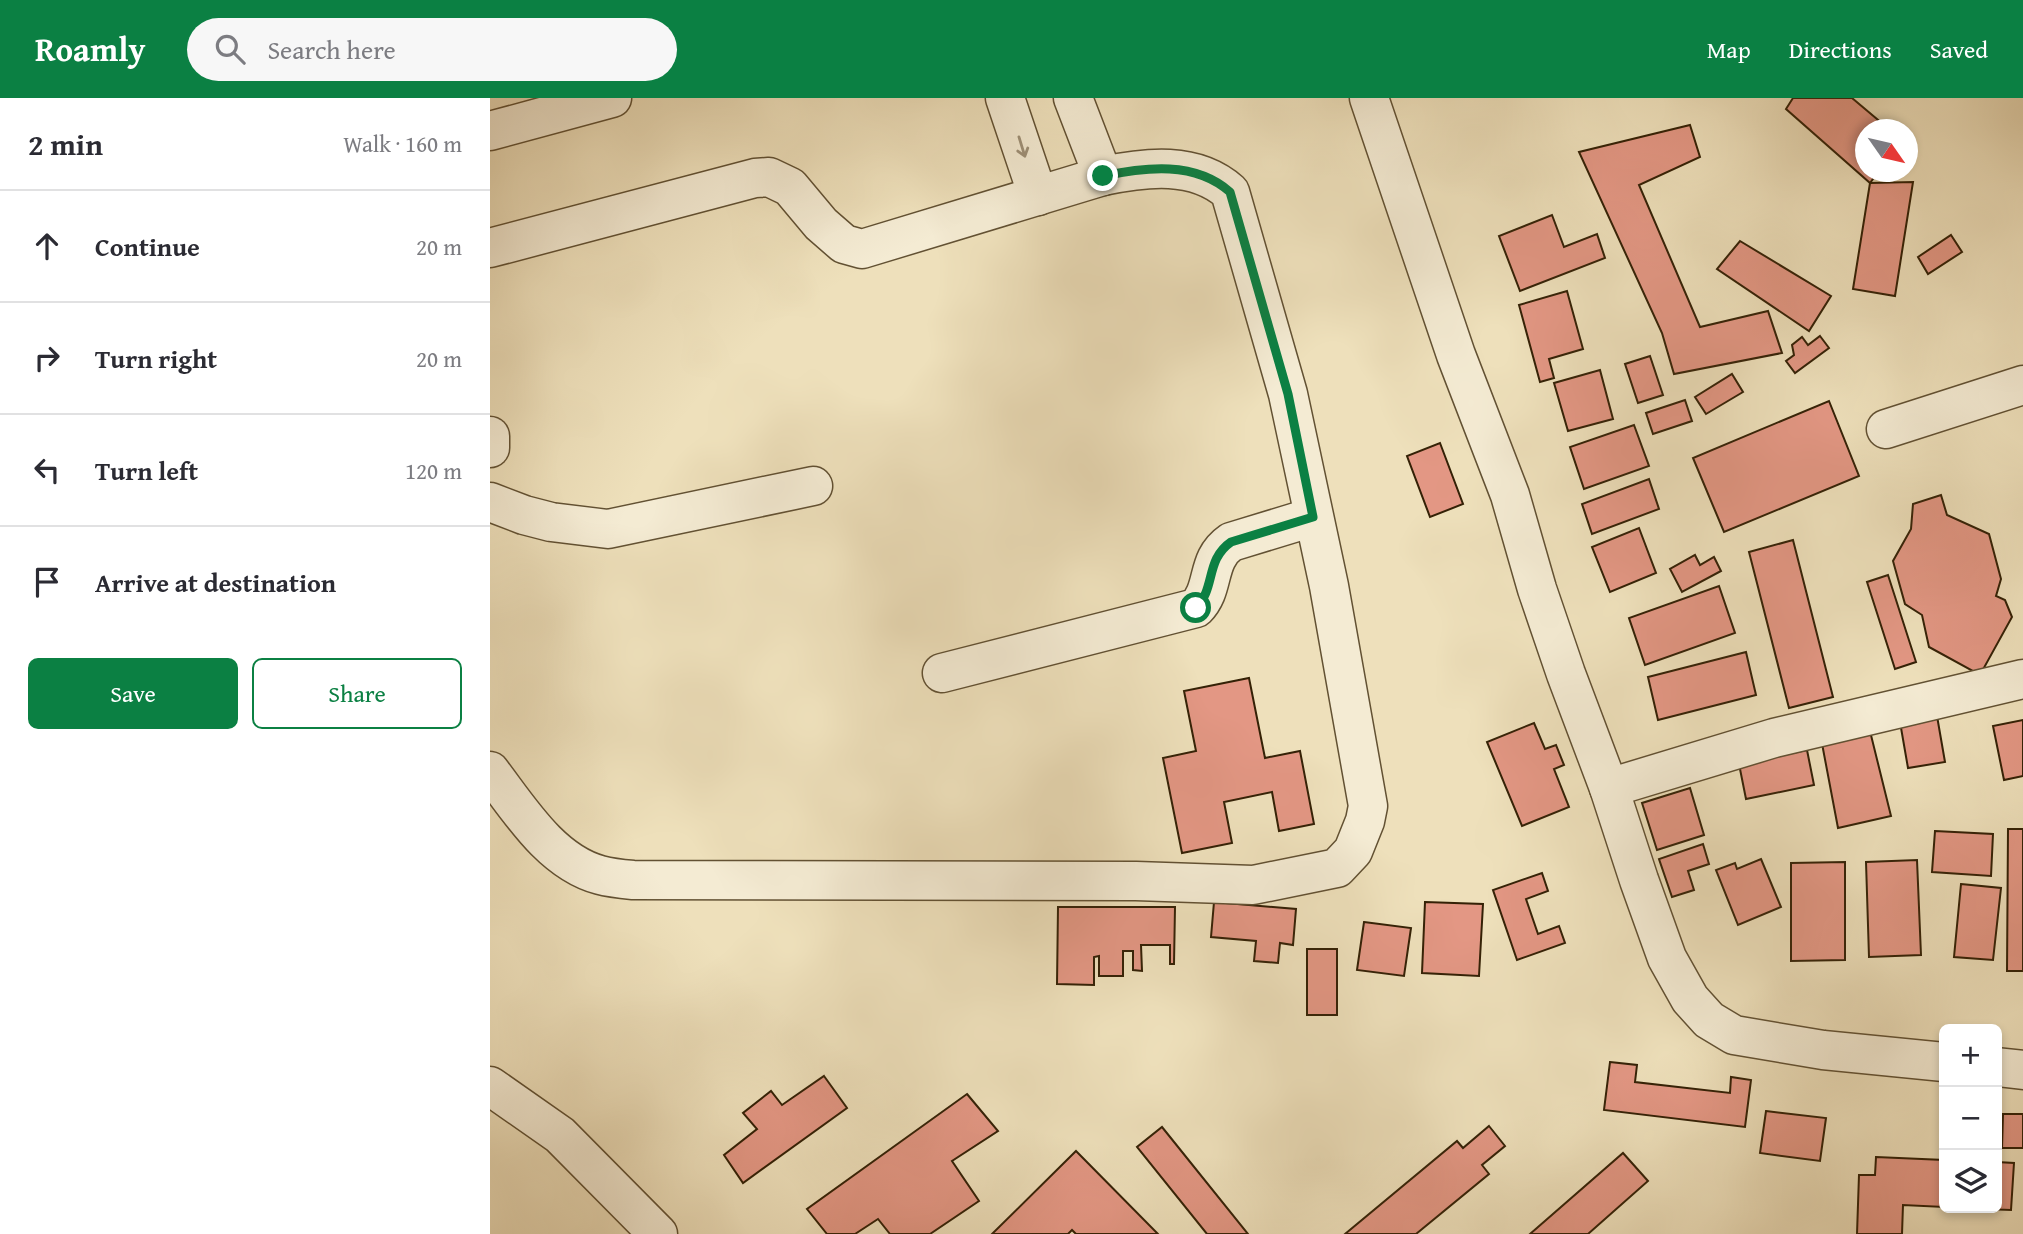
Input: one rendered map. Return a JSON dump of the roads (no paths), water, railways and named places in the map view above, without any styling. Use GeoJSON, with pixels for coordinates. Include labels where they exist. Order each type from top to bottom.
{"type":"FeatureCollection","features":[{"type":"Feature","properties":{"kind":"street"},"geometry":{"type":"LineString","coordinates":[[490,131],[612,98]]}},
{"type":"Feature","properties":{"kind":"street"},"geometry":{"type":"LineString","coordinates":[[1005,98],[1038,196]]}},
{"type":"Feature","properties":{"kind":"street"},"geometry":{"type":"LineString","coordinates":[[1073,98],[1103,176]]}},
{"type":"Feature","properties":{"kind":"street"},"geometry":{"type":"LineString","coordinates":[[1369,98],[1456,355],[1510,495],[1537,589],[1609,788],[1639,880],[1667,958],[1690,999],[1709,1020],[1734,1035],[1823,1050],[1939,1062]]}},
{"type":"Feature","properties":{"kind":"street"},"geometry":{"type":"LineString","coordinates":[[490,248],[755,177],[769,177],[790,187],[821,224],[844,244],[862,249],[1103,176],[1142,168],[1200,173],[1216,180],[1230,192],[1288,394],[1329,586],[1368,806],[1353,851],[1337,868],[1253,885],[1027,880],[633,880],[598,875],[562,856],[533,829],[490,771]]}},
{"type":"Feature","properties":{"kind":"street"},"geometry":{"type":"LineString","coordinates":[[1886,429],[2023,385]]}},
{"type":"Feature","properties":{"kind":"street"},"geometry":{"type":"LineString","coordinates":[[490,436],[490,448]]}},
{"type":"Feature","properties":{"kind":"street"},"geometry":{"type":"LineString","coordinates":[[490,502],[551,522],[608,529],[813,486]]}},
{"type":"Feature","properties":{"kind":"street"},"geometry":{"type":"LineString","coordinates":[[942,673],[1196,608],[1204,600],[1215,558],[1220,550],[1231,542],[1313,517]]}},
{"type":"Feature","properties":{"kind":"street"},"geometry":{"type":"LineString","coordinates":[[1609,788],[1774,738],[2023,679]]}},
{"type":"Feature","properties":{"kind":"street"},"geometry":{"type":"LineString","coordinates":[[2002,1068],[2023,1070]]}},
{"type":"Feature","properties":{"kind":"street"},"geometry":{"type":"LineString","coordinates":[[490,1086],[560,1135],[658,1234]]}}]}
